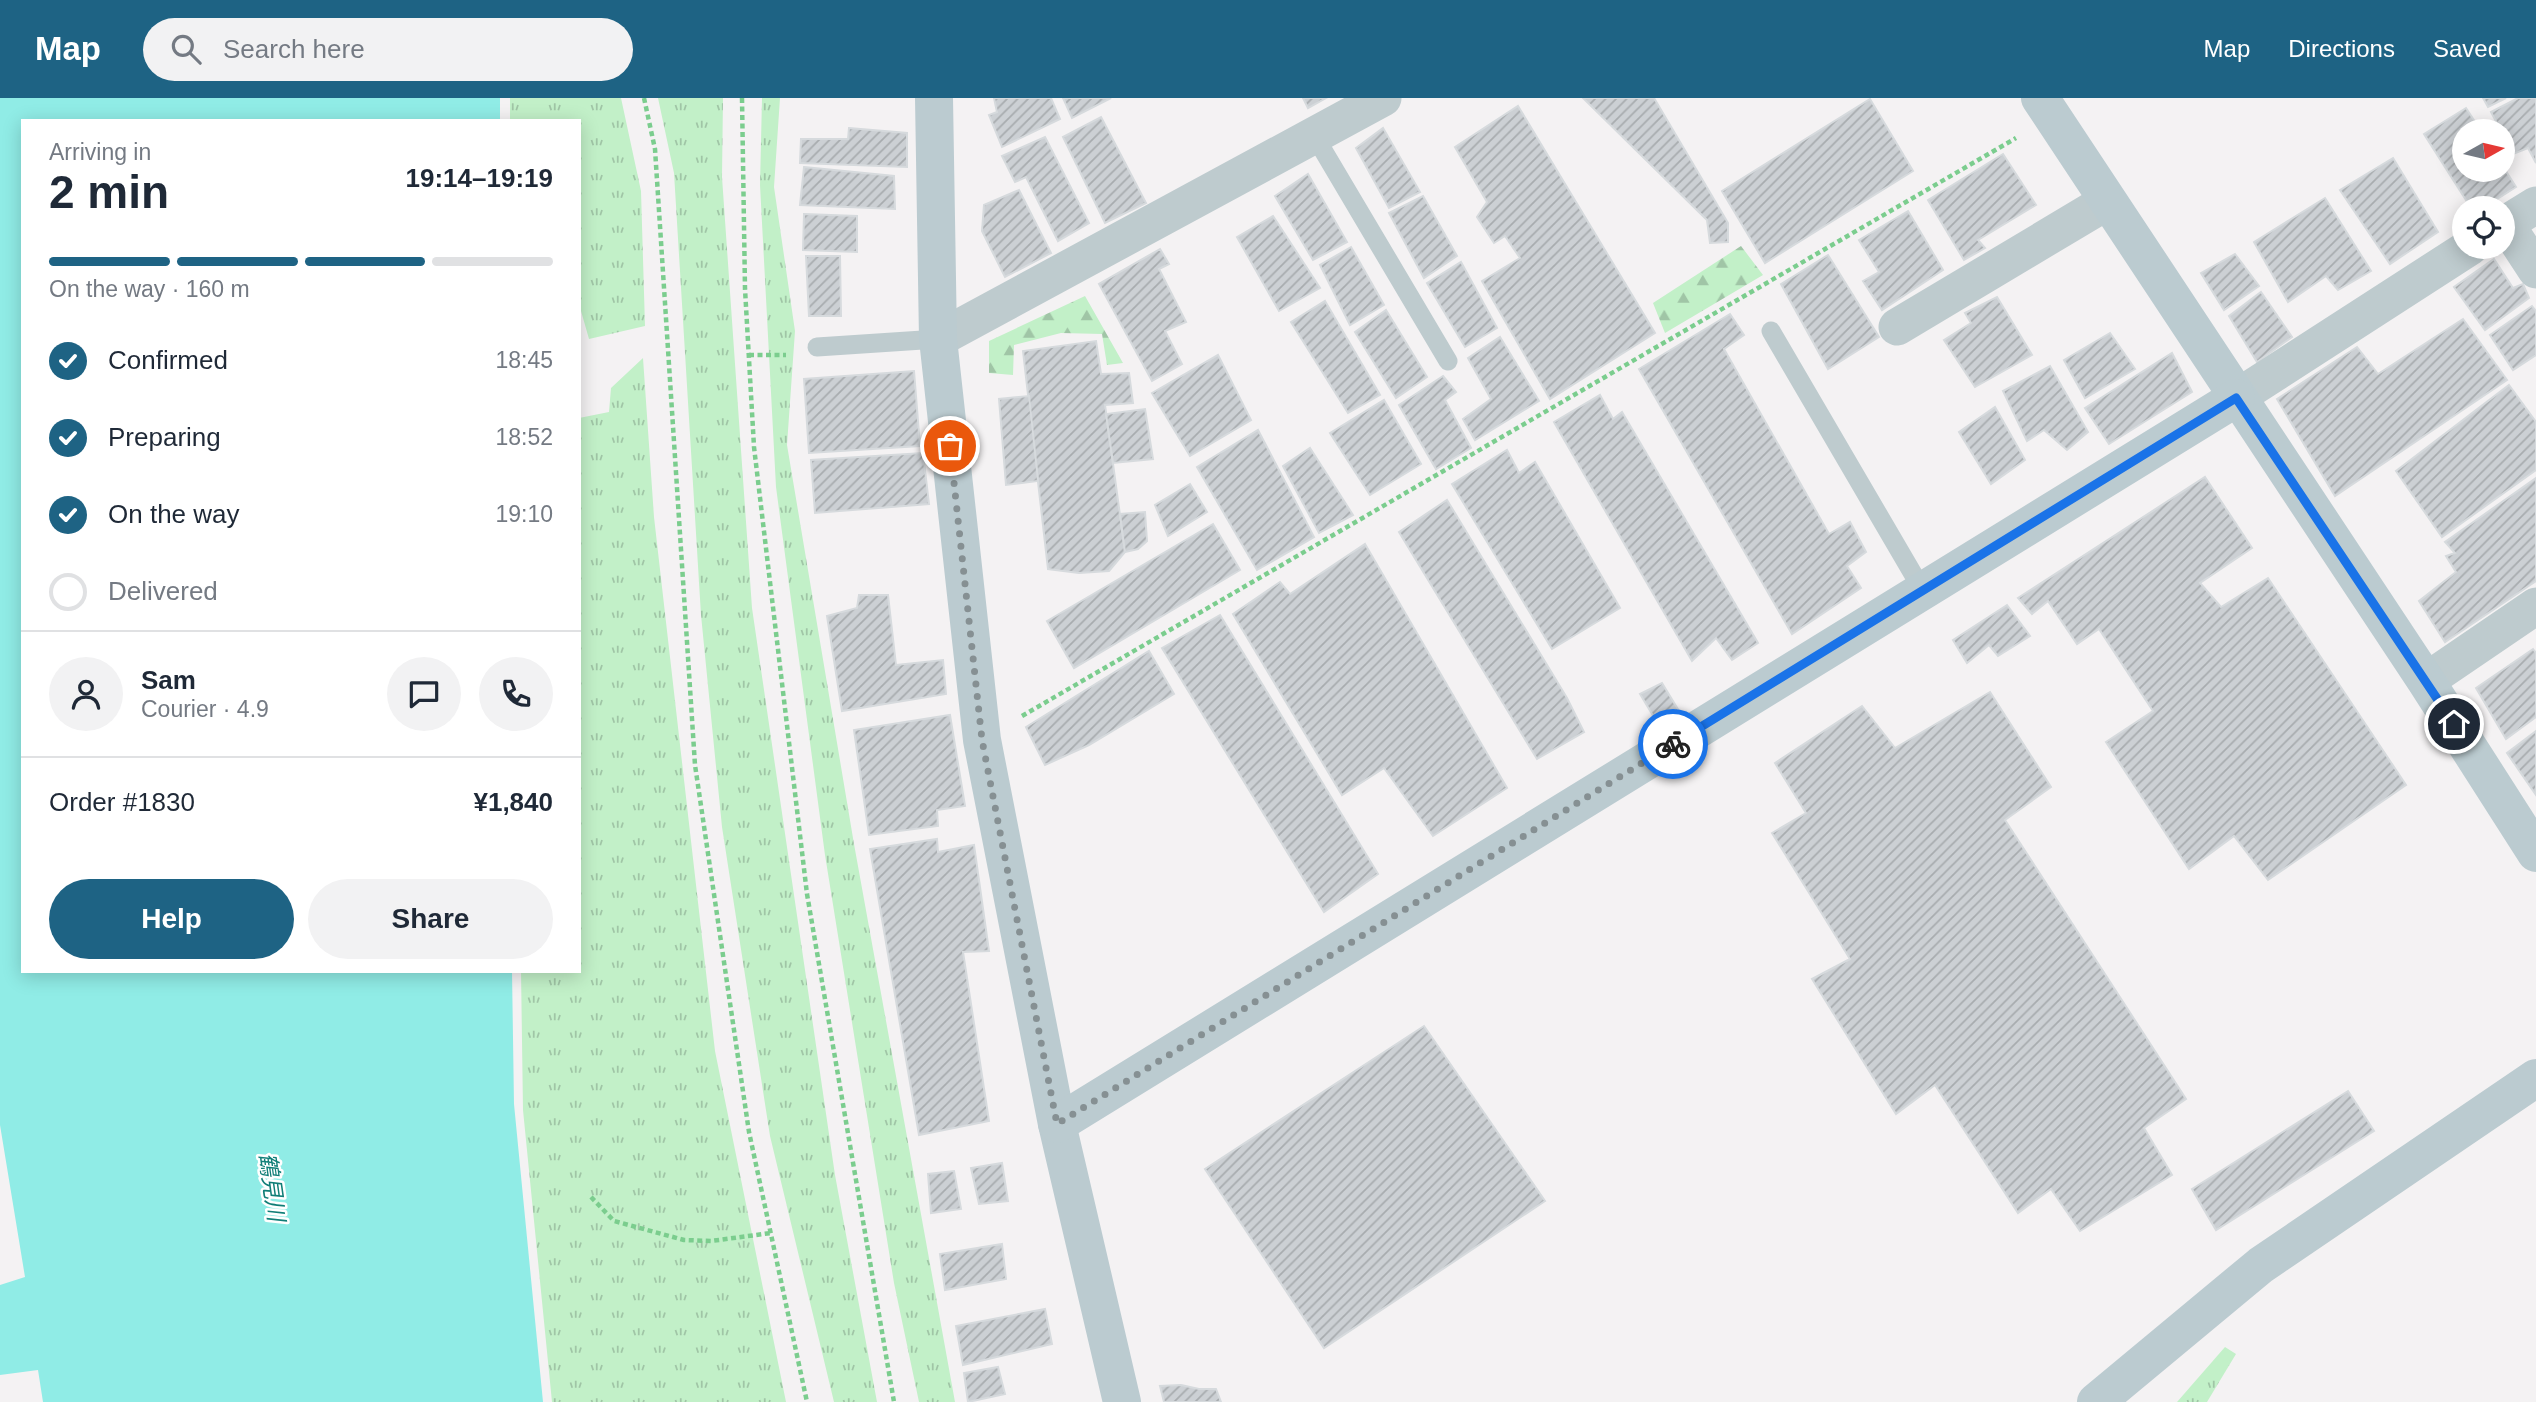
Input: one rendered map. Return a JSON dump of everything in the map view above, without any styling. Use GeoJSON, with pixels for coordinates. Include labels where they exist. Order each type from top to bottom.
{"type":"FeatureCollection","features":[{"type":"Feature","properties":{"kind":"street"},"geometry":{"type":"LineString","coordinates":[[934,98],[938,339],[982,740],[1057,1124],[1122,1402]]}},
{"type":"Feature","properties":{"kind":"street"},"geometry":{"type":"LineString","coordinates":[[938,339],[1382,98]]}},
{"type":"Feature","properties":{"kind":"street"},"geometry":{"type":"LineString","coordinates":[[2046,107],[2236,398],[2426,681],[2536,853]]}},
{"type":"Feature","properties":{"kind":"street"},"geometry":{"type":"LineString","coordinates":[[1897,327],[2108,201]]}},
{"type":"Feature","properties":{"kind":"street"},"geometry":{"type":"LineString","coordinates":[[2515,218],[2536,270]]}},
{"type":"Feature","properties":{"kind":"street"},"geometry":{"type":"LineString","coordinates":[[1057,1124],[2236,398],[2452,259]]}},
{"type":"Feature","properties":{"kind":"street"},"geometry":{"type":"LineString","coordinates":[[2426,681],[2536,606]]}},
{"type":"Feature","properties":{"kind":"street"},"geometry":{"type":"LineString","coordinates":[[2096,1402],[2261,1265],[2536,1078]]}},
{"type":"Feature","properties":{"kind":"lane"},"geometry":{"type":"LineString","coordinates":[[1314,135],[1448,361]]}},
{"type":"Feature","properties":{"kind":"lane"},"geometry":{"type":"LineString","coordinates":[[1771,331],[1923,591]]}},
{"type":"Feature","properties":{"kind":"lane"},"geometry":{"type":"LineString","coordinates":[[817,347],[938,339]]}},
{"type":"Feature","properties":{"kind":"path"},"geometry":{"type":"LineString","coordinates":[[644,98],[655,149],[695,765],[749,1132],[807,1402]]}},
{"type":"Feature","properties":{"kind":"path"},"geometry":{"type":"LineString","coordinates":[[742,98],[748,355],[754,447],[807,894],[894,1402]]}},
{"type":"Feature","properties":{"kind":"path"},"geometry":{"type":"LineString","coordinates":[[982,740],[2046,107]]}},
{"type":"Feature","properties":{"kind":"path"},"geometry":{"type":"LineString","coordinates":[[748,355],[795,354]]}},
{"type":"Feature","properties":{"kind":"path"},"geometry":{"type":"LineString","coordinates":[[591,1197],[614,1221],[684,1240],[711,1241],[771,1233]]}},
{"type":"Feature","properties":{"kind":"green space"},"geometry":{"type":"Polygon","coordinates":[[[510,98],[621,98],[641,191],[645,326],[589,339],[581,311],[581,119],[510,119],[510,98]]]}},
{"type":"Feature","properties":{"kind":"green space"},"geometry":{"type":"Polygon","coordinates":[[[658,98],[723,98],[722,177],[752,608],[835,1175],[877,1402],[834,1402],[770,1136],[722,827],[701,615],[674,173],[658,98]]]}},
{"type":"Feature","properties":{"kind":"green space"},"geometry":{"type":"Polygon","coordinates":[[[762,98],[780,98],[774,187],[795,331],[787,445],[854,844],[955,1402],[919,1402],[894,1283],[825,855],[776,487],[760,185],[762,98]]]}},
{"type":"Feature","properties":{"kind":"green space"},"geometry":{"type":"Polygon","coordinates":[[[1741,246],[1763,275],[1665,333],[1653,303],[1741,246]]]}},
{"type":"Feature","properties":{"kind":"green space"},"geometry":{"type":"Polygon","coordinates":[[[1085,296],[1123,363],[1107,365],[1102,334],[1061,333],[1014,345],[1013,375],[989,373],[989,341],[1085,296]]]}},
{"type":"Feature","properties":{"kind":"green space"},"geometry":{"type":"Polygon","coordinates":[[[643,358],[654,517],[715,1051],[786,1402],[552,1402],[523,1110],[521,973],[581,973],[581,418],[609,412],[611,388],[643,358]]]}},
{"type":"Feature","properties":{"kind":"green space"},"geometry":{"type":"Polygon","coordinates":[[[2225,1347],[2236,1354],[2207,1402],[2177,1402],[2225,1347]]]}},
{"type":"Feature","properties":{"kind":"water","name":"鶴見川"},"geometry":{"type":"Polygon","coordinates":[[[0,98],[500,98],[500,119],[21,119],[21,973],[512,973],[514,1104],[543,1402],[43,1402],[38,1370],[0,1375],[0,1285],[25,1277],[0,1125],[0,98]]]}},
{"type":"Feature","properties":{"kind":"building"},"geometry":{"type":"Polygon","coordinates":[[[994,98],[1051,98],[1060,119],[1002,147],[989,115],[997,112],[994,98]]]}},
{"type":"Feature","properties":{"kind":"building"},"geometry":{"type":"Polygon","coordinates":[[[1063,98],[1111,98],[1072,118],[1063,98]]]}},
{"type":"Feature","properties":{"kind":"building"},"geometry":{"type":"Polygon","coordinates":[[[1303,98],[1326,98],[1308,108],[1303,98]]]}},
{"type":"Feature","properties":{"kind":"building"},"geometry":{"type":"Polygon","coordinates":[[[1583,98],[1654,98],[1728,223],[1728,242],[1710,243],[1707,220],[1583,98]]]}},
{"type":"Feature","properties":{"kind":"building"},"geometry":{"type":"Polygon","coordinates":[[[2483,98],[2506,98],[2488,107],[2483,98]]]}},
{"type":"Feature","properties":{"kind":"building"},"geometry":{"type":"Polygon","coordinates":[[[2518,98],[2536,98],[2536,163],[2528,148],[2515,153],[2515,119],[2495,119],[2491,112],[2518,98]]]}},
{"type":"Feature","properties":{"kind":"building"},"geometry":{"type":"Polygon","coordinates":[[[1870,99],[1913,171],[1765,263],[1722,191],[1870,99]]]}},
{"type":"Feature","properties":{"kind":"building"},"geometry":{"type":"Polygon","coordinates":[[[1518,106],[1655,333],[1550,399],[1482,281],[1520,258],[1505,236],[1494,243],[1477,217],[1487,202],[1455,147],[1518,106]]]}},
{"type":"Feature","properties":{"kind":"building"},"geometry":{"type":"Polygon","coordinates":[[[2466,108],[2473,119],[2452,119],[2452,178],[2424,134],[2466,108]]]}},
{"type":"Feature","properties":{"kind":"building"},"geometry":{"type":"Polygon","coordinates":[[[1101,117],[1146,203],[1105,223],[1063,137],[1101,117]]]}},
{"type":"Feature","properties":{"kind":"building"},"geometry":{"type":"Polygon","coordinates":[[[849,128],[907,133],[907,167],[800,163],[801,139],[848,139],[849,128]]]}},
{"type":"Feature","properties":{"kind":"building"},"geometry":{"type":"Polygon","coordinates":[[[1383,128],[1420,192],[1389,208],[1356,148],[1383,128]]]}},
{"type":"Feature","properties":{"kind":"building"},"geometry":{"type":"Polygon","coordinates":[[[1045,137],[1089,223],[1058,241],[1026,177],[1015,182],[1002,156],[1045,137]]]}},
{"type":"Feature","properties":{"kind":"building"},"geometry":{"type":"Polygon","coordinates":[[[2003,154],[2036,205],[1978,240],[1985,248],[1964,260],[1928,200],[2003,154]]]}},
{"type":"Feature","properties":{"kind":"building"},"geometry":{"type":"Polygon","coordinates":[[[2393,158],[2438,232],[2390,264],[2340,190],[2393,158]]]}},
{"type":"Feature","properties":{"kind":"building"},"geometry":{"type":"Polygon","coordinates":[[[804,167],[894,176],[895,209],[800,205],[804,167]]]}},
{"type":"Feature","properties":{"kind":"building"},"geometry":{"type":"Polygon","coordinates":[[[1308,174],[1347,242],[1313,260],[1275,196],[1308,174]]]}},
{"type":"Feature","properties":{"kind":"building"},"geometry":{"type":"Polygon","coordinates":[[[2454,182],[2513,182],[2516,187],[2502,196],[2463,196],[2454,182]]]}},
{"type":"Feature","properties":{"kind":"building"},"geometry":{"type":"Polygon","coordinates":[[[1019,190],[1051,253],[1005,277],[982,231],[984,205],[1019,190]]]}},
{"type":"Feature","properties":{"kind":"building"},"geometry":{"type":"Polygon","coordinates":[[[1423,196],[1457,256],[1424,278],[1389,213],[1423,196]]]}},
{"type":"Feature","properties":{"kind":"building"},"geometry":{"type":"Polygon","coordinates":[[[2325,198],[2371,271],[2338,290],[2326,276],[2288,302],[2254,242],[2325,198]]]}},
{"type":"Feature","properties":{"kind":"building"},"geometry":{"type":"Polygon","coordinates":[[[1908,211],[1943,270],[1882,310],[1863,281],[1879,272],[1859,240],[1908,211]]]}},
{"type":"Feature","properties":{"kind":"building"},"geometry":{"type":"Polygon","coordinates":[[[804,214],[857,216],[857,252],[803,250],[804,214]]]}},
{"type":"Feature","properties":{"kind":"building"},"geometry":{"type":"Polygon","coordinates":[[[1273,216],[1320,288],[1279,311],[1237,237],[1273,216]]]}},
{"type":"Feature","properties":{"kind":"building"},"geometry":{"type":"Polygon","coordinates":[[[1351,247],[1384,305],[1350,325],[1320,265],[1351,247]]]}},
{"type":"Feature","properties":{"kind":"building"},"geometry":{"type":"Polygon","coordinates":[[[1160,249],[1169,264],[1159,269],[1186,322],[1165,331],[1182,364],[1152,381],[1099,284],[1160,249]]]}},
{"type":"Feature","properties":{"kind":"building"},"geometry":{"type":"Polygon","coordinates":[[[2235,254],[2259,286],[2224,310],[2201,273],[2235,254]]]}},
{"type":"Feature","properties":{"kind":"building"},"geometry":{"type":"Polygon","coordinates":[[[1828,255],[1879,337],[1828,369],[1781,284],[1828,255]]]}},
{"type":"Feature","properties":{"kind":"building"},"geometry":{"type":"Polygon","coordinates":[[[806,256],[840,256],[841,316],[809,316],[806,256]]]}},
{"type":"Feature","properties":{"kind":"building"},"geometry":{"type":"Polygon","coordinates":[[[2494,259],[2513,288],[2523,284],[2529,298],[2485,330],[2454,287],[2494,259]]]}},
{"type":"Feature","properties":{"kind":"building"},"geometry":{"type":"Polygon","coordinates":[[[1461,262],[1497,328],[1465,347],[1427,283],[1461,262]]]}},
{"type":"Feature","properties":{"kind":"building"},"geometry":{"type":"Polygon","coordinates":[[[2261,292],[2292,337],[2257,362],[2229,316],[2261,292]]]}},
{"type":"Feature","properties":{"kind":"building"},"geometry":{"type":"Polygon","coordinates":[[[1997,297],[2032,355],[1975,387],[1944,340],[1971,323],[1965,313],[1997,297]]]}},
{"type":"Feature","properties":{"kind":"building"},"geometry":{"type":"Polygon","coordinates":[[[1325,301],[1380,395],[1348,413],[1291,322],[1325,301]]]}},
{"type":"Feature","properties":{"kind":"building"},"geometry":{"type":"Polygon","coordinates":[[[2532,306],[2536,311],[2536,355],[2513,370],[2490,335],[2532,306]]]}},
{"type":"Feature","properties":{"kind":"building"},"geometry":{"type":"Polygon","coordinates":[[[1386,310],[1427,377],[1396,398],[1355,332],[1386,310]]]}},
{"type":"Feature","properties":{"kind":"building"},"geometry":{"type":"Polygon","coordinates":[[[1730,314],[1744,335],[1724,349],[1829,534],[1850,522],[1866,552],[1847,566],[1861,588],[1792,634],[1639,369],[1730,314]]]}},
{"type":"Feature","properties":{"kind":"building"},"geometry":{"type":"Polygon","coordinates":[[[2463,319],[2507,380],[2335,496],[2277,399],[2357,347],[2378,374],[2463,319]]]}},
{"type":"Feature","properties":{"kind":"building"},"geometry":{"type":"Polygon","coordinates":[[[2110,333],[2135,369],[2085,398],[2064,360],[2110,333]]]}},
{"type":"Feature","properties":{"kind":"building"},"geometry":{"type":"Polygon","coordinates":[[[1500,337],[1539,401],[1475,440],[1463,419],[1491,399],[1468,358],[1500,337]]]}},
{"type":"Feature","properties":{"kind":"building"},"geometry":{"type":"Polygon","coordinates":[[[1096,341],[1101,374],[1129,373],[1133,403],[1105,405],[1125,552],[1109,571],[1079,573],[1048,569],[1023,351],[1096,341]]]}},
{"type":"Feature","properties":{"kind":"building"},"geometry":{"type":"Polygon","coordinates":[[[2172,353],[2192,392],[2109,444],[2085,408],[2172,353]]]}},
{"type":"Feature","properties":{"kind":"building"},"geometry":{"type":"Polygon","coordinates":[[[1218,355],[1251,420],[1190,456],[1152,393],[1218,355]]]}},
{"type":"Feature","properties":{"kind":"building"},"geometry":{"type":"Polygon","coordinates":[[[2050,366],[2088,432],[2067,450],[2044,430],[2027,441],[2003,391],[2050,366]]]}},
{"type":"Feature","properties":{"kind":"building"},"geometry":{"type":"Polygon","coordinates":[[[914,371],[920,446],[809,453],[804,379],[914,371]]]}},
{"type":"Feature","properties":{"kind":"building"},"geometry":{"type":"Polygon","coordinates":[[[1443,376],[1456,392],[1445,400],[1471,448],[1436,469],[1399,405],[1443,376]]]}},
{"type":"Feature","properties":{"kind":"building"},"geometry":{"type":"Polygon","coordinates":[[[2509,385],[2536,422],[2536,470],[2442,537],[2396,471],[2509,385]]]}},
{"type":"Feature","properties":{"kind":"building"},"geometry":{"type":"Polygon","coordinates":[[[1600,395],[1613,419],[1622,412],[1758,643],[1732,660],[1716,638],[1692,661],[1554,422],[1600,395]]]}},
{"type":"Feature","properties":{"kind":"building"},"geometry":{"type":"Polygon","coordinates":[[[1029,396],[1038,481],[1006,485],[999,399],[1029,396]]]}},
{"type":"Feature","properties":{"kind":"building"},"geometry":{"type":"Polygon","coordinates":[[[1384,400],[1421,464],[1370,495],[1330,433],[1384,400]]]}},
{"type":"Feature","properties":{"kind":"building"},"geometry":{"type":"Polygon","coordinates":[[[1995,407],[2025,460],[1991,484],[1959,432],[1995,407]]]}},
{"type":"Feature","properties":{"kind":"building"},"geometry":{"type":"Polygon","coordinates":[[[1145,409],[1153,459],[1113,463],[1106,414],[1145,409]]]}},
{"type":"Feature","properties":{"kind":"building"},"geometry":{"type":"Polygon","coordinates":[[[1258,430],[1314,537],[1257,570],[1197,467],[1258,430]]]}},
{"type":"Feature","properties":{"kind":"building"},"geometry":{"type":"Polygon","coordinates":[[[1310,448],[1353,515],[1319,533],[1283,466],[1310,448]]]}},
{"type":"Feature","properties":{"kind":"building"},"geometry":{"type":"Polygon","coordinates":[[[1507,450],[1519,473],[1535,462],[1620,608],[1552,649],[1452,484],[1507,450]]]}},
{"type":"Feature","properties":{"kind":"building"},"geometry":{"type":"Polygon","coordinates":[[[923,453],[929,504],[815,513],[811,460],[923,453]]]}},
{"type":"Feature","properties":{"kind":"building"},"geometry":{"type":"Polygon","coordinates":[[[2205,477],[2252,548],[2200,583],[2221,607],[2268,578],[2406,785],[2268,880],[2234,836],[2189,869],[2106,742],[2153,711],[2099,629],[2077,644],[2048,601],[2032,614],[2018,598],[2205,477]]]}},
{"type":"Feature","properties":{"kind":"building"},"geometry":{"type":"Polygon","coordinates":[[[2536,478],[2536,581],[2445,642],[2419,601],[2456,572],[2446,556],[2455,553],[2445,542],[2536,478]]]}},
{"type":"Feature","properties":{"kind":"building"},"geometry":{"type":"Polygon","coordinates":[[[1190,484],[1207,512],[1168,536],[1155,505],[1190,484]]]}},
{"type":"Feature","properties":{"kind":"building"},"geometry":{"type":"Polygon","coordinates":[[[1447,500],[1567,698],[1584,732],[1537,759],[1399,532],[1447,500]]]}},
{"type":"Feature","properties":{"kind":"building"},"geometry":{"type":"Polygon","coordinates":[[[1145,512],[1147,541],[1138,549],[1125,552],[1120,514],[1145,512]]]}},
{"type":"Feature","properties":{"kind":"building"},"geometry":{"type":"Polygon","coordinates":[[[1213,524],[1240,570],[1074,668],[1047,621],[1213,524]]]}},
{"type":"Feature","properties":{"kind":"building"},"geometry":{"type":"Polygon","coordinates":[[[1365,544],[1507,788],[1433,836],[1384,768],[1342,795],[1233,614],[1280,582],[1290,594],[1365,544]]]}},
{"type":"Feature","properties":{"kind":"building"},"geometry":{"type":"Polygon","coordinates":[[[859,595],[888,595],[896,665],[943,660],[946,694],[842,711],[827,616],[857,608],[859,595]]]}},
{"type":"Feature","properties":{"kind":"building"},"geometry":{"type":"Polygon","coordinates":[[[2007,605],[2030,636],[1998,656],[1989,645],[1967,663],[1953,640],[2007,605]]]}},
{"type":"Feature","properties":{"kind":"building"},"geometry":{"type":"Polygon","coordinates":[[[1220,615],[1378,874],[1324,912],[1162,648],[1220,615]]]}},
{"type":"Feature","properties":{"kind":"building"},"geometry":{"type":"Polygon","coordinates":[[[2533,649],[2536,653],[2536,717],[2506,739],[2476,688],[2533,649]]]}},
{"type":"Feature","properties":{"kind":"building"},"geometry":{"type":"Polygon","coordinates":[[[1149,651],[1174,694],[1089,745],[1045,765],[1026,727],[1149,651]]]}},
{"type":"Feature","properties":{"kind":"building"},"geometry":{"type":"Polygon","coordinates":[[[1662,683],[1679,711],[1658,724],[1640,694],[1662,683]]]}},
{"type":"Feature","properties":{"kind":"building"},"geometry":{"type":"Polygon","coordinates":[[[1990,692],[2051,787],[2005,820],[2186,1099],[2144,1128],[2172,1175],[2080,1231],[2051,1189],[2018,1213],[1935,1085],[1896,1114],[1812,979],[1850,959],[1772,833],[1806,813],[1775,763],[1862,706],[1895,748],[1990,692]]]}},
{"type":"Feature","properties":{"kind":"building"},"geometry":{"type":"Polygon","coordinates":[[[950,715],[965,806],[937,810],[938,826],[869,835],[854,730],[950,715]]]}},
{"type":"Feature","properties":{"kind":"building"},"geometry":{"type":"Polygon","coordinates":[[[2536,731],[2536,795],[2507,753],[2536,731]]]}},
{"type":"Feature","properties":{"kind":"building"},"geometry":{"type":"Polygon","coordinates":[[[937,839],[938,852],[974,845],[989,951],[963,952],[989,1121],[919,1135],[870,849],[937,839]]]}},
{"type":"Feature","properties":{"kind":"building"},"geometry":{"type":"Polygon","coordinates":[[[1424,1026],[1545,1201],[1324,1348],[1205,1169],[1424,1026]]]}},
{"type":"Feature","properties":{"kind":"building"},"geometry":{"type":"Polygon","coordinates":[[[2348,1091],[2374,1131],[2216,1230],[2192,1189],[2348,1091]]]}},
{"type":"Feature","properties":{"kind":"building"},"geometry":{"type":"Polygon","coordinates":[[[1002,1163],[1008,1201],[979,1204],[971,1168],[1002,1163]]]}},
{"type":"Feature","properties":{"kind":"building"},"geometry":{"type":"Polygon","coordinates":[[[954,1171],[961,1209],[931,1213],[928,1174],[954,1171]]]}},
{"type":"Feature","properties":{"kind":"building"},"geometry":{"type":"Polygon","coordinates":[[[1002,1244],[1006,1279],[945,1290],[940,1254],[1002,1244]]]}},
{"type":"Feature","properties":{"kind":"building"},"geometry":{"type":"Polygon","coordinates":[[[1045,1309],[1052,1344],[963,1365],[956,1326],[1045,1309]]]}},
{"type":"Feature","properties":{"kind":"building"},"geometry":{"type":"Polygon","coordinates":[[[998,1367],[1005,1394],[968,1402],[964,1373],[998,1367]]]}},
{"type":"Feature","properties":{"kind":"building"},"geometry":{"type":"Polygon","coordinates":[[[1181,1385],[1216,1389],[1221,1402],[1164,1402],[1160,1386],[1181,1385]]]}},
{"type":"Feature","properties":{"kind":"way so far"},"geometry":{"type":"LineString","coordinates":[[950,446],[982,740],[1057,1124],[1673,744]]}},
{"type":"Feature","properties":{"kind":"route"},"geometry":{"type":"LineString","coordinates":[[1673,744],[2236,398],[2454,724]]}}]}
